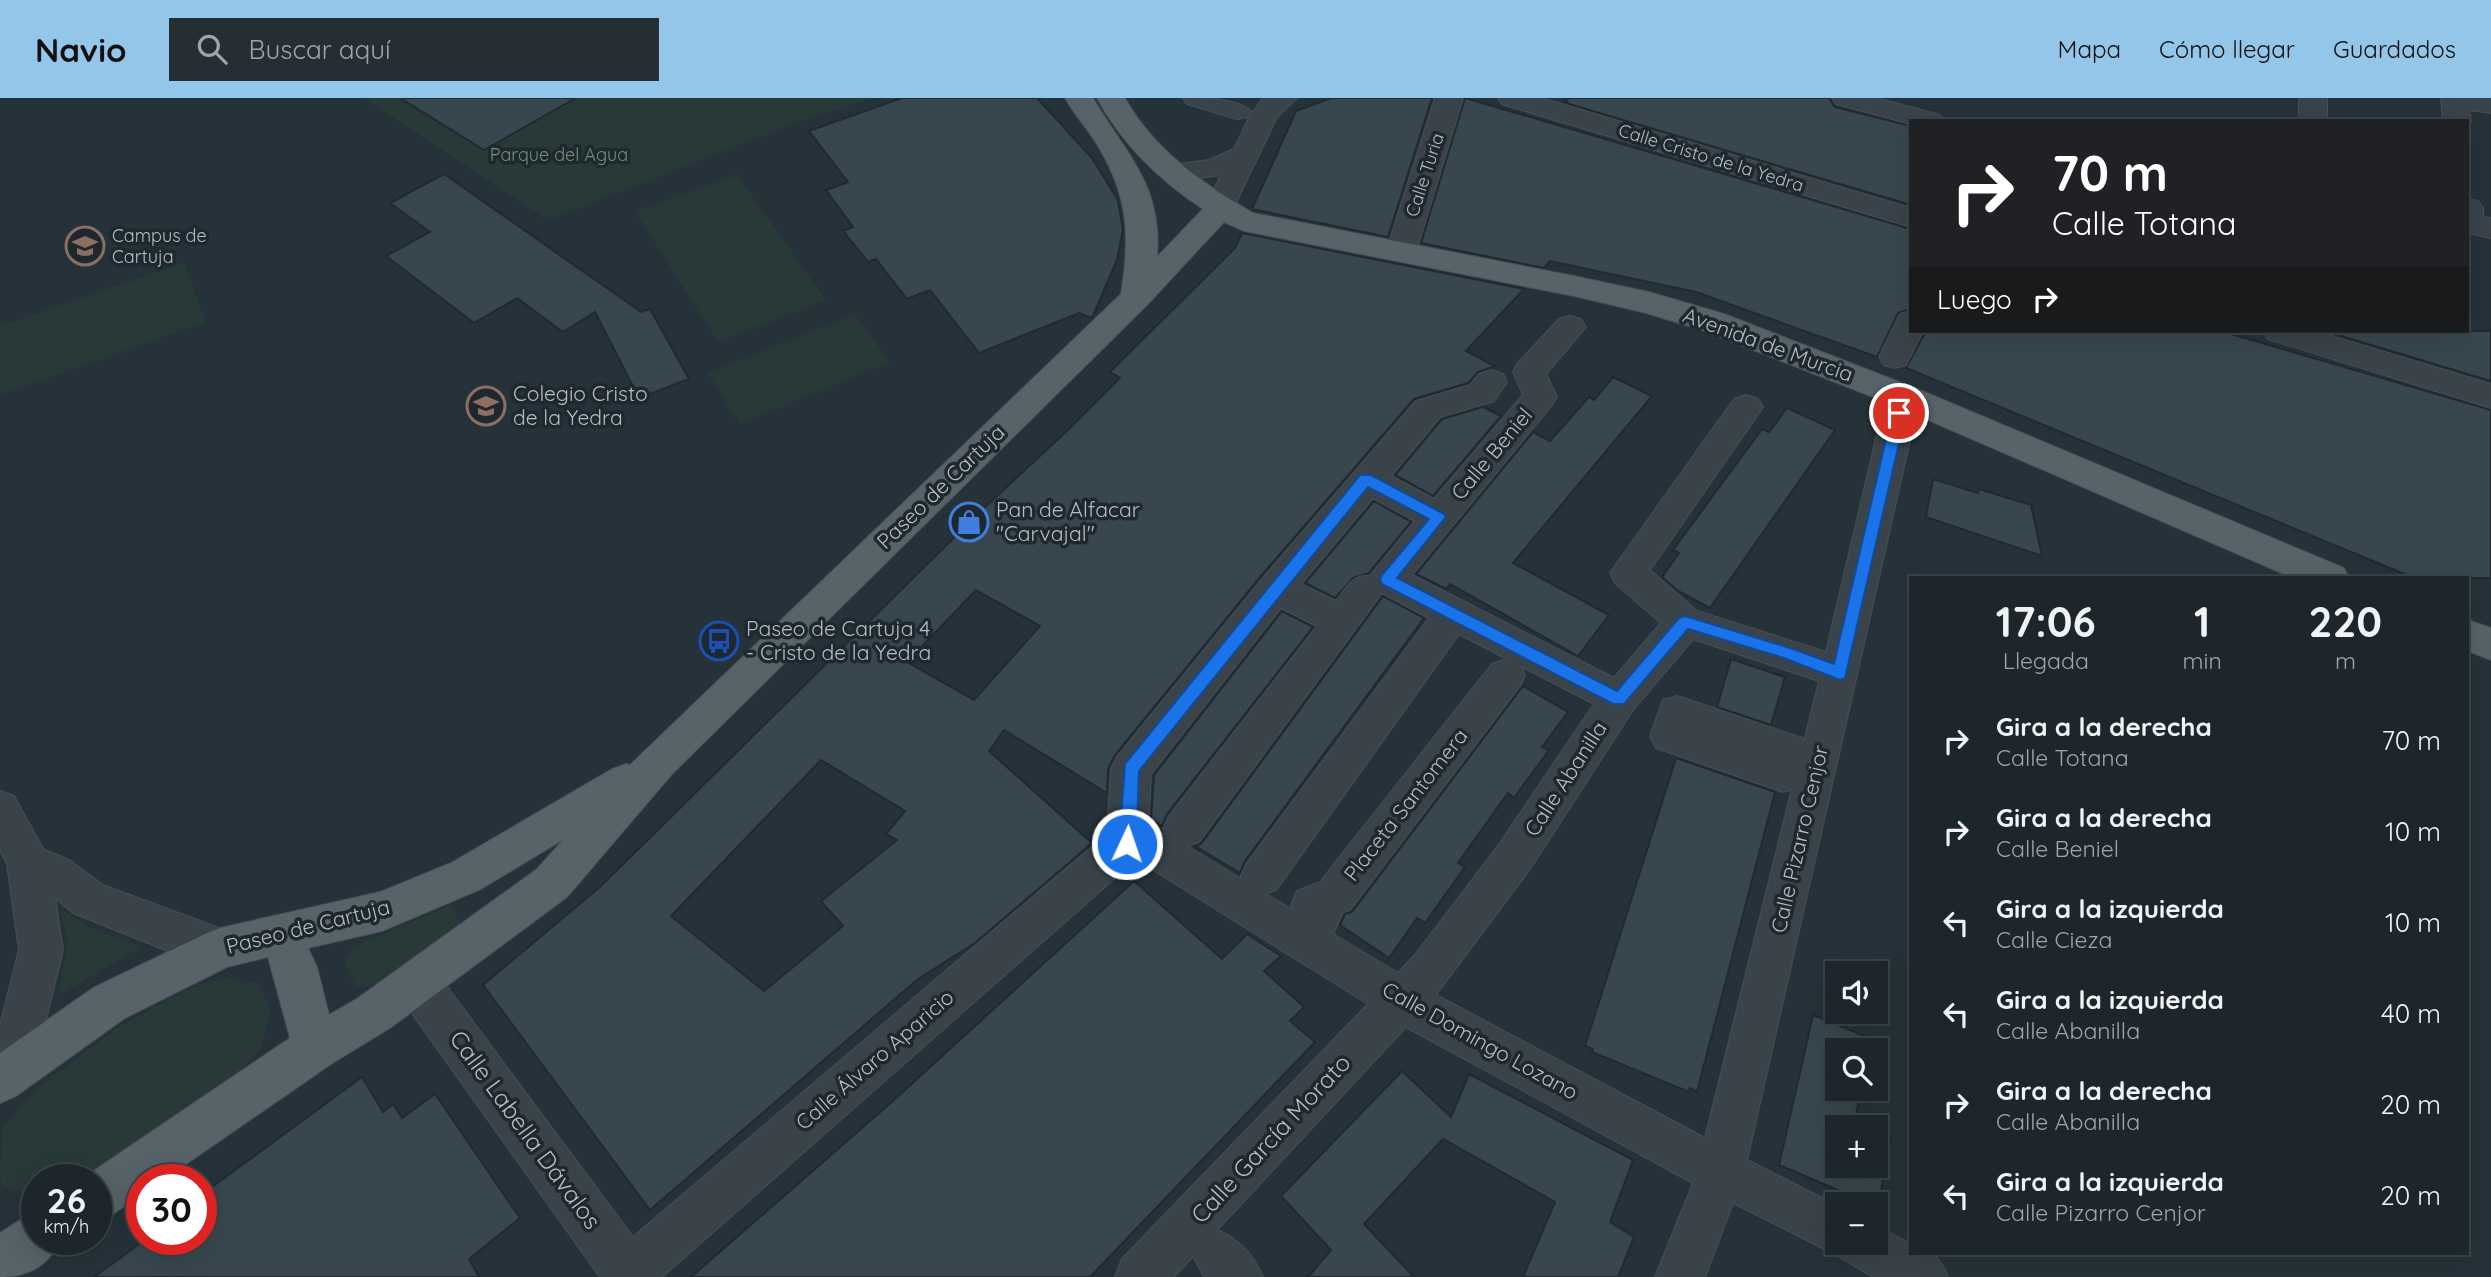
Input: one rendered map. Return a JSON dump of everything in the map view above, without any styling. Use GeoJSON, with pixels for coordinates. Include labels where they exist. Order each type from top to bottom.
{"type":"FeatureCollection","features":[{"type":"Feature","properties":{"kind":"main road"},"geometry":{"type":"LineString","coordinates":[[1079,98],[1134,183],[1143,219],[1141,268],[1136,298]]}},
{"type":"Feature","properties":{"kind":"main road","name":"Avenida de Murcia"},"geometry":{"type":"LineString","coordinates":[[1108,103],[1141,141],[1174,172],[1220,208],[1244,221],[1649,303],[1713,322],[1903,396],[2326,576]]}},
{"type":"Feature","properties":{"kind":"main road","name":"Paseo de Cartuja"},"geometry":{"type":"LineString","coordinates":[[112,1186],[315,1048],[374,1013],[552,883],[658,762],[1136,298],[1220,208]]}},
{"type":"Feature","properties":{"kind":"main road"},"geometry":{"type":"LineString","coordinates":[[2469,635],[2491,645]]}},
{"type":"Feature","properties":{"kind":"main road","name":"Paseo de Cartuja"},"geometry":{"type":"LineString","coordinates":[[1,1078],[109,1003],[220,948],[382,911],[466,876],[658,762]]}},
{"type":"Feature","properties":{"kind":"main road"},"geometry":{"type":"LineString","coordinates":[[280,935],[295,967],[315,1048]]}},
{"type":"Feature","properties":{"kind":"street"},"geometry":{"type":"LineString","coordinates":[[1197,98],[1237,111]]}},
{"type":"Feature","properties":{"kind":"street"},"geometry":{"type":"LineString","coordinates":[[1220,208],[1264,116],[1273,104],[1283,98]]}},
{"type":"Feature","properties":{"kind":"street","name":"Calle Turia"},"geometry":{"type":"LineString","coordinates":[[1401,252],[1449,98]]}},
{"type":"Feature","properties":{"kind":"street","name":"Calle Cristo de la Yedra"},"geometry":{"type":"LineString","coordinates":[[1511,98],[1909,217]]}},
{"type":"Feature","properties":{"kind":"street"},"geometry":{"type":"LineString","coordinates":[[1846,98],[1923,119]]}},
{"type":"Feature","properties":{"kind":"street"},"geometry":{"type":"LineString","coordinates":[[2313,98],[2313,119]]}},
{"type":"Feature","properties":{"kind":"street"},"geometry":{"type":"LineString","coordinates":[[2480,98],[2491,100]]}},
{"type":"Feature","properties":{"kind":"street"},"geometry":{"type":"LineString","coordinates":[[2457,119],[2454,99],[2491,105]]}},
{"type":"Feature","properties":{"kind":"street"},"geometry":{"type":"LineString","coordinates":[[1174,172],[1214,168],[1244,155]]}},
{"type":"Feature","properties":{"kind":"street"},"geometry":{"type":"LineString","coordinates":[[2469,224],[2491,230]]}},
{"type":"Feature","properties":{"kind":"street"},"geometry":{"type":"LineString","coordinates":[[2469,228],[2491,230]]}},
{"type":"Feature","properties":{"kind":"street"},"geometry":{"type":"LineString","coordinates":[[1895,357],[1909,326]]}},
{"type":"Feature","properties":{"kind":"street","name":"Calle Beniel"},"geometry":{"type":"LineString","coordinates":[[1184,829],[1342,621],[1439,517],[1540,397],[1529,372],[1570,327]]}},
{"type":"Feature","properties":{"kind":"street"},"geometry":{"type":"LineString","coordinates":[[2291,333],[2324,338],[2491,396]]}},
{"type":"Feature","properties":{"kind":"street"},"geometry":{"type":"LineString","coordinates":[[1127,844],[1131,769],[1366,479],[1428,409],[1482,393],[1491,383]]}},
{"type":"Feature","properties":{"kind":"street","name":"Calle Pizarro Cenjor"},"geometry":{"type":"LineString","coordinates":[[1680,1277],[1721,1171],[1903,396]]}},
{"type":"Feature","properties":{"kind":"street"},"geometry":{"type":"LineString","coordinates":[[1746,407],[1628,573],[1685,622],[1787,653],[1840,673]]}},
{"type":"Feature","properties":{"kind":"street"},"geometry":{"type":"LineString","coordinates":[[1366,479],[1439,517]]}},
{"type":"Feature","properties":{"kind":"street"},"geometry":{"type":"LineString","coordinates":[[1377,584],[1452,615],[1619,699]]}},
{"type":"Feature","properties":{"kind":"street"},"geometry":{"type":"LineString","coordinates":[[1285,593],[1342,621]]}},
{"type":"Feature","properties":{"kind":"street"},"geometry":{"type":"LineString","coordinates":[[1271,864],[1452,615]]}},
{"type":"Feature","properties":{"kind":"street","name":"Calle Abanilla"},"geometry":{"type":"LineString","coordinates":[[1401,1000],[1430,970],[1515,856],[1619,699],[1685,622]]}},
{"type":"Feature","properties":{"kind":"street","name":"Placeta Santomera"},"geometry":{"type":"LineString","coordinates":[[1316,923],[1322,913],[1312,905],[1335,896],[1506,675]]}},
{"type":"Feature","properties":{"kind":"street"},"geometry":{"type":"LineString","coordinates":[[0,809],[28,862],[41,950],[23,1024],[1,1078]]}},
{"type":"Feature","properties":{"kind":"street","name":"Calle Domingo Lozano"},"geometry":{"type":"LineString","coordinates":[[1127,844],[1152,848],[1165,855],[1401,1000],[1825,1225]]}},
{"type":"Feature","properties":{"kind":"street","name":"Calle Álvaro Aparicio"},"geometry":{"type":"LineString","coordinates":[[629,1276],[1101,863],[1127,844]]}},
{"type":"Feature","properties":{"kind":"street"},"geometry":{"type":"LineString","coordinates":[[28,862],[54,873],[88,899],[173,933],[220,948]]}},
{"type":"Feature","properties":{"kind":"street","name":"Calle Labella Dávalos"},"geometry":{"type":"LineString","coordinates":[[417,983],[629,1276]]}},
{"type":"Feature","properties":{"kind":"street","name":"Calle García Morato"},"geometry":{"type":"LineString","coordinates":[[1140,1277],[1401,1000]]}},
{"type":"Feature","properties":{"kind":"street"},"geometry":{"type":"LineString","coordinates":[[1882,1255],[1923,1277]]}},
{"type":"Feature","properties":{"kind":"green space","name":"Parque del Agua"},"geometry":{"type":"Polygon","coordinates":[[[364,98],[873,98],[798,122],[549,220],[364,98]]]}},
{"type":"Feature","properties":{"kind":"green space"},"geometry":{"type":"Polygon","coordinates":[[[737,175],[826,300],[718,342],[635,211],[737,175]]]}},
{"type":"Feature","properties":{"kind":"green space"},"geometry":{"type":"Polygon","coordinates":[[[184,263],[206,322],[0,395],[0,326],[184,263]]]}},
{"type":"Feature","properties":{"kind":"green space"},"geometry":{"type":"Polygon","coordinates":[[[855,314],[890,362],[740,424],[708,373],[855,314]]]}},
{"type":"Feature","properties":{"kind":"green space"},"geometry":{"type":"Polygon","coordinates":[[[451,905],[463,929],[375,984],[356,987],[344,961],[353,947],[451,905]]]}},
{"type":"Feature","properties":{"kind":"green space"},"geometry":{"type":"Polygon","coordinates":[[[59,908],[91,928],[141,947],[59,995],[68,942],[59,908]]]}},
{"type":"Feature","properties":{"kind":"green space"},"geometry":{"type":"Polygon","coordinates":[[[225,977],[259,984],[271,1011],[260,1049],[226,1087],[154,1138],[106,1164],[21,1164],[21,1191],[4,1187],[0,1179],[2,1128],[35,1091],[114,1030],[184,991],[225,977]]]}},
{"type":"Feature","properties":{"kind":"building"},"geometry":{"type":"Polygon","coordinates":[[[400,98],[576,98],[484,150],[400,98]]]}},
{"type":"Feature","properties":{"kind":"building"},"geometry":{"type":"Polygon","coordinates":[[[902,98],[1037,98],[1092,158],[1118,200],[1123,230],[1117,260],[1092,318],[1079,313],[979,353],[930,290],[907,299],[876,259],[868,262],[843,231],[853,227],[826,190],[848,182],[809,131],[902,98]]]}},
{"type":"Feature","properties":{"kind":"building"},"geometry":{"type":"Polygon","coordinates":[[[1331,98],[1432,98],[1388,237],[1252,209],[1296,111],[1331,98]]]}},
{"type":"Feature","properties":{"kind":"building"},"geometry":{"type":"Polygon","coordinates":[[[1465,98],[1909,228],[1909,310],[1898,313],[1877,357],[1696,292],[1550,261],[1544,268],[1421,243],[1465,98]]]}},
{"type":"Feature","properties":{"kind":"building"},"geometry":{"type":"Polygon","coordinates":[[[1564,98],[1829,98],[1835,107],[1909,126],[1909,204],[1569,104],[1564,98]]]}},
{"type":"Feature","properties":{"kind":"building"},"geometry":{"type":"Polygon","coordinates":[[[444,174],[641,312],[650,309],[689,379],[639,398],[595,312],[563,332],[517,298],[474,323],[386,256],[430,232],[390,203],[444,174]]]}},
{"type":"Feature","properties":{"kind":"building"},"geometry":{"type":"Polygon","coordinates":[[[1242,233],[1524,289],[1466,351],[1495,366],[1478,372],[1468,383],[1414,399],[1261,576],[1115,755],[1108,769],[1107,793],[1004,730],[989,751],[1092,843],[975,943],[918,979],[650,1210],[483,985],[601,886],[982,510],[1070,428],[1120,378],[1110,372],[1235,248],[1242,233]],[[976,590],[907,662],[974,700],[1040,626],[976,590]],[[821,760],[671,916],[764,991],[843,926],[821,901],[897,840],[886,834],[905,811],[821,760]]]}},
{"type":"Feature","properties":{"kind":"building"},"geometry":{"type":"Polygon","coordinates":[[[2491,331],[2491,381],[2341,336],[2340,333],[2491,331]]]}},
{"type":"Feature","properties":{"kind":"building"},"geometry":{"type":"Polygon","coordinates":[[[1925,333],[2228,333],[2491,410],[2491,578],[2409,576],[1906,368],[1925,333]]]}},
{"type":"Feature","properties":{"kind":"building"},"geometry":{"type":"Polygon","coordinates":[[[1613,377],[1652,396],[1513,563],[1609,615],[1578,656],[1450,584],[1446,589],[1416,574],[1533,432],[1550,441],[1589,397],[1594,400],[1613,377]]]}},
{"type":"Feature","properties":{"kind":"building"},"geometry":{"type":"Polygon","coordinates":[[[1483,407],[1501,416],[1433,496],[1395,475],[1442,419],[1483,407]]]}},
{"type":"Feature","properties":{"kind":"building"},"geometry":{"type":"Polygon","coordinates":[[[1787,408],[1835,430],[1710,608],[1678,591],[1662,577],[1679,553],[1673,550],[1762,429],[1769,432],[1787,408]]]}},
{"type":"Feature","properties":{"kind":"building"},"geometry":{"type":"Polygon","coordinates":[[[1933,479],[1978,493],[1979,489],[2031,505],[2042,556],[1926,517],[1933,479]]]}},
{"type":"Feature","properties":{"kind":"building"},"geometry":{"type":"Polygon","coordinates":[[[1374,501],[1411,522],[1369,573],[1353,578],[1335,598],[1305,583],[1374,501]]]}},
{"type":"Feature","properties":{"kind":"building"},"geometry":{"type":"Polygon","coordinates":[[[1383,596],[1424,618],[1245,861],[1240,873],[1195,846],[1201,844],[1383,596]]]}},
{"type":"Feature","properties":{"kind":"building"},"geometry":{"type":"Polygon","coordinates":[[[1282,611],[1313,627],[1167,814],[1162,826],[1151,819],[1154,775],[1282,611]]]}},
{"type":"Feature","properties":{"kind":"building"},"geometry":{"type":"Polygon","coordinates":[[[1731,659],[1785,677],[1771,725],[1717,707],[1731,659]]]}},
{"type":"Feature","properties":{"kind":"building"},"geometry":{"type":"Polygon","coordinates":[[[1523,686],[1568,712],[1542,747],[1549,750],[1514,798],[1508,793],[1458,863],[1465,867],[1425,923],[1417,918],[1389,958],[1340,925],[1345,914],[1352,912],[1523,686]]]}},
{"type":"Feature","properties":{"kind":"building"},"geometry":{"type":"Polygon","coordinates":[[[1676,758],[1775,792],[1697,1092],[1690,1088],[1689,1092],[1592,1052],[1593,1049],[1585,1046],[1676,758]]]}},
{"type":"Feature","properties":{"kind":"building"},"geometry":{"type":"Polygon","coordinates":[[[1134,881],[1222,959],[1247,934],[1281,956],[1264,971],[1304,1007],[1290,1021],[1315,1042],[1090,1277],[691,1277],[894,1100],[1134,881]]]}},
{"type":"Feature","properties":{"kind":"building"},"geometry":{"type":"Polygon","coordinates":[[[1813,1015],[1825,1020],[1825,1024],[1835,1024],[1870,1038],[1825,1038],[1825,1101],[1859,1101],[1856,1115],[1825,1115],[1825,1178],[1883,1178],[1881,1192],[1843,1192],[1779,1165],[1813,1015]]]}},
{"type":"Feature","properties":{"kind":"building"},"geometry":{"type":"Polygon","coordinates":[[[1402,1071],[1451,1117],[1469,1074],[1633,1160],[1610,1222],[1634,1237],[1618,1277],[1523,1277],[1555,1202],[1443,1139],[1364,1224],[1414,1277],[1308,1277],[1331,1250],[1281,1196],[1402,1071]]]}},
{"type":"Feature","properties":{"kind":"building"},"geometry":{"type":"Polygon","coordinates":[[[362,1077],[383,1112],[393,1104],[402,1118],[435,1094],[520,1218],[469,1259],[479,1277],[94,1277],[126,1254],[217,1255],[217,1183],[362,1077]]]}},
{"type":"Feature","properties":{"kind":"place","name":"Campus de Cartuja"},"geometry":{"type":"Point","coordinates":[85,246]}},
{"type":"Feature","properties":{"kind":"place","name":"Colegio Cristo de la Yedra"},"geometry":{"type":"Point","coordinates":[486,406]}},
{"type":"Feature","properties":{"kind":"place","name":"Pan de Alfacar \"Carvajal\""},"geometry":{"type":"Point","coordinates":[969,522]}},
{"type":"Feature","properties":{"kind":"place","name":"Paseo de Cartuja 4 - Cristo de la Yedra"},"geometry":{"type":"Point","coordinates":[719,641]}},
{"type":"Feature","properties":{"kind":"route"},"geometry":{"type":"LineString","coordinates":[[1127,844],[1131,769],[1366,479],[1439,517],[1387,579],[1452,615],[1619,699],[1685,622],[1787,653],[1840,673],[1899,413]]}}]}
